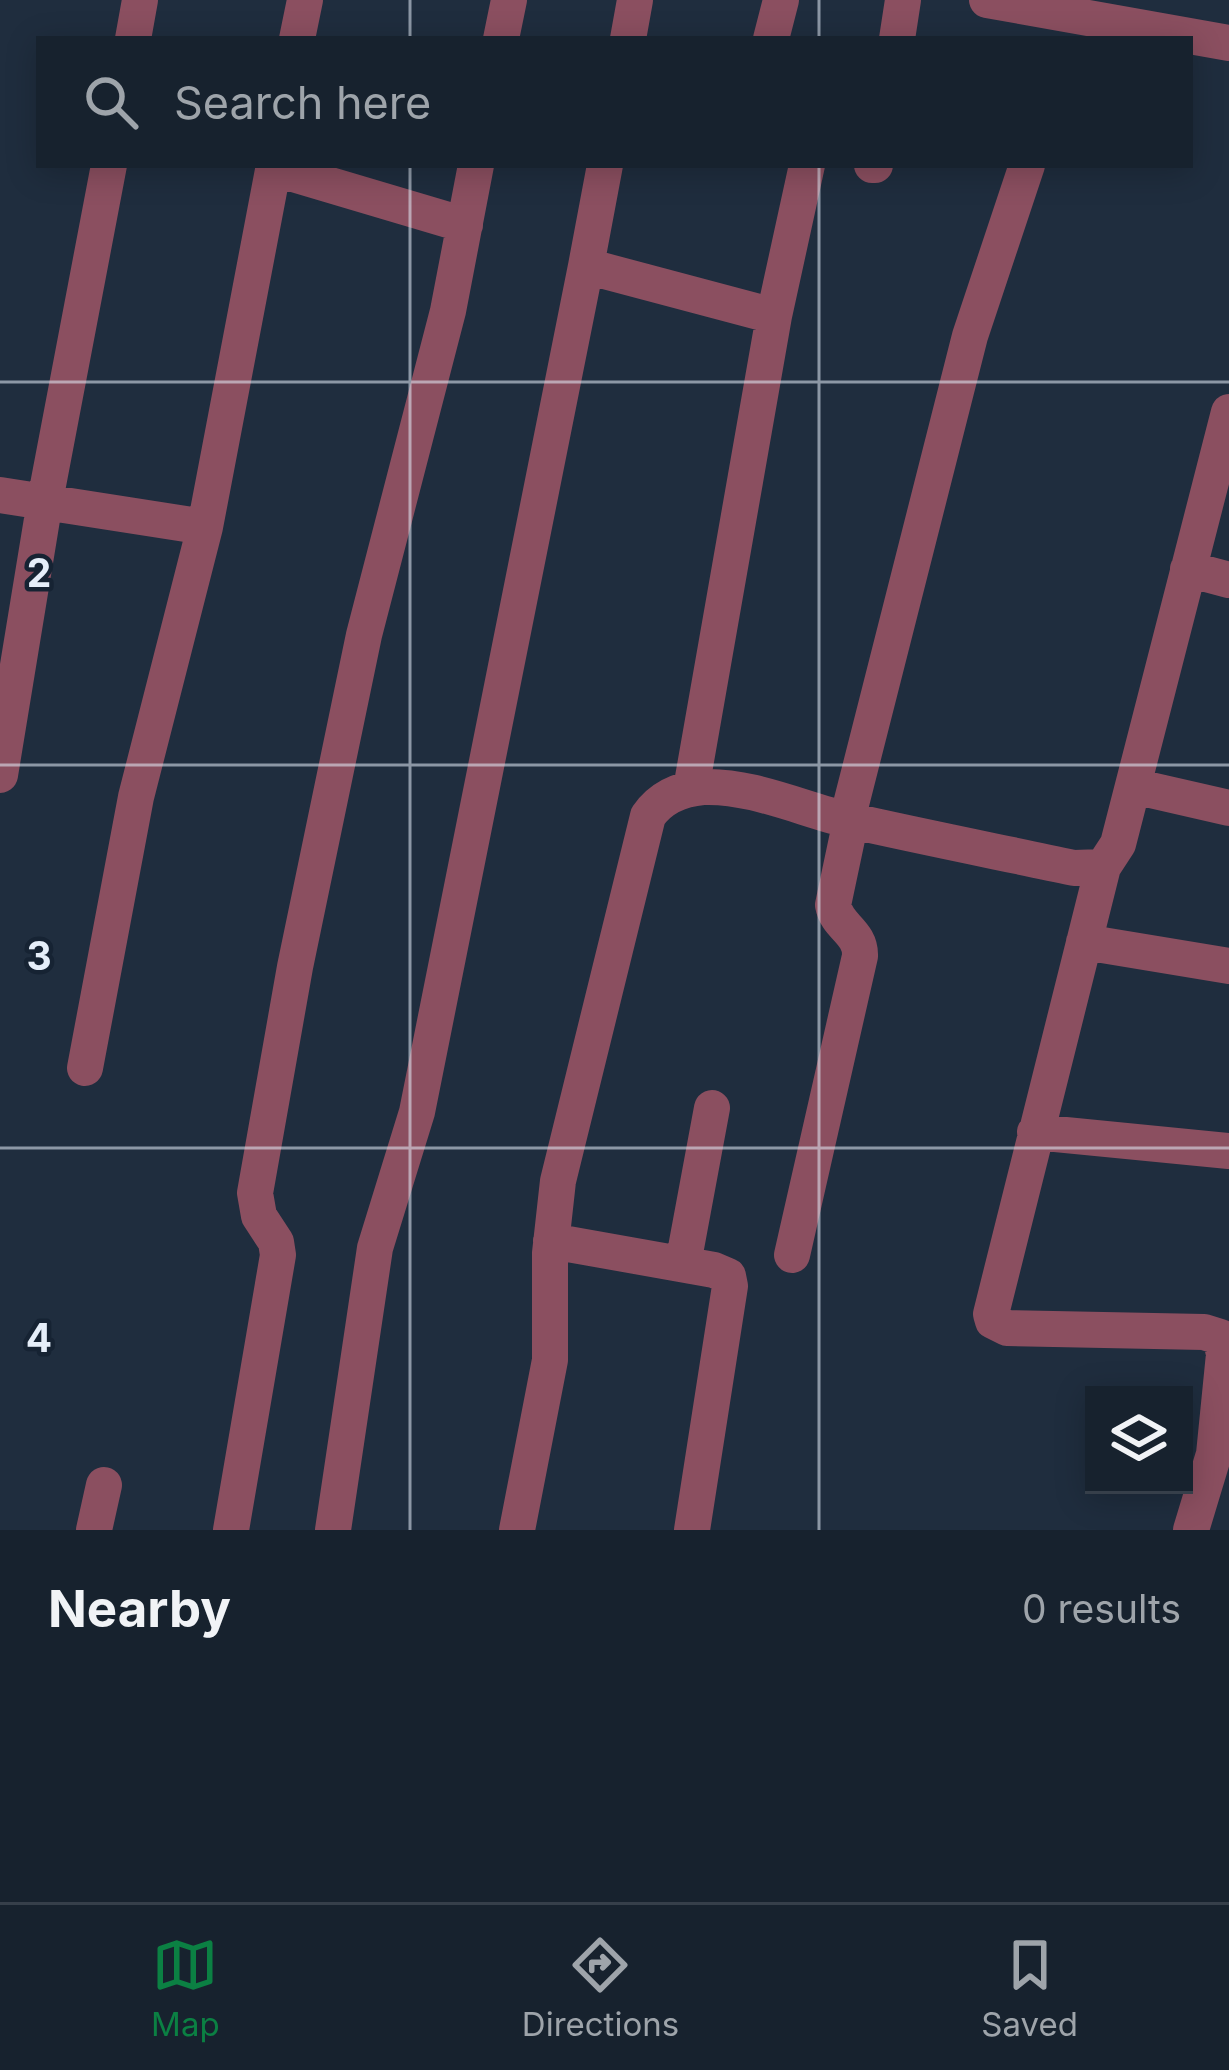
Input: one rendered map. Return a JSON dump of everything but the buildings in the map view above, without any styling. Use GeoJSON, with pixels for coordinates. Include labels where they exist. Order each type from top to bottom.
{"type":"FeatureCollection","features":[{"type":"Feature","properties":{"kind":"street"},"geometry":{"type":"LineString","coordinates":[[134,36],[140,0]]}},
{"type":"Feature","properties":{"kind":"street"},"geometry":{"type":"LineString","coordinates":[[298,36],[305,0]]}},
{"type":"Feature","properties":{"kind":"street"},"geometry":{"type":"LineString","coordinates":[[502,36],[509,0]]}},
{"type":"Feature","properties":{"kind":"street"},"geometry":{"type":"LineString","coordinates":[[629,36],[635,0]]}},
{"type":"Feature","properties":{"kind":"street"},"geometry":{"type":"LineString","coordinates":[[772,36],[781,0]]}},
{"type":"Feature","properties":{"kind":"street"},"geometry":{"type":"LineString","coordinates":[[897,36],[903,0]]}},
{"type":"Feature","properties":{"kind":"street"},"geometry":{"type":"LineString","coordinates":[[987,0],[1074,26],[1160,36]]}},
{"type":"Feature","properties":{"kind":"street"},"geometry":{"type":"LineString","coordinates":[[1193,40],[1229,44]]}},
{"type":"Feature","properties":{"kind":"street"},"geometry":{"type":"LineString","coordinates":[[0,775],[45,502],[108,168]]}},
{"type":"Feature","properties":{"kind":"street"},"geometry":{"type":"LineString","coordinates":[[85,1068],[136,797],[205,527],[273,168]]}},
{"type":"Feature","properties":{"kind":"street"},"geometry":{"type":"LineString","coordinates":[[280,168],[465,225]]}},
{"type":"Feature","properties":{"kind":"street"},"geometry":{"type":"LineString","coordinates":[[231,1530],[278,1255],[276,1241],[255,1201],[262,1150],[364,634],[448,311],[475,168]]}},
{"type":"Feature","properties":{"kind":"street"},"geometry":{"type":"LineString","coordinates":[[333,1530],[374,1248],[417,1112],[604,168]]}},
{"type":"Feature","properties":{"kind":"street"},"geometry":{"type":"LineString","coordinates":[[691,789],[774,316],[807,168]]}},
{"type":"Feature","properties":{"kind":"street"},"geometry":{"type":"LineString","coordinates":[[792,1255],[860,956],[858,941],[837,919],[833,905],[849,820],[970,336],[1027,168]]}},
{"type":"Feature","properties":{"kind":"street"},"geometry":{"type":"LineString","coordinates":[[586,266],[774,316]]}},
{"type":"Feature","properties":{"kind":"street"},"geometry":{"type":"LineString","coordinates":[[1191,1530],[1214,1454],[1224,1354],[1220,1337],[1204,1332],[1018,1329],[993,1321],[993,1299],[1103,867],[1118,844],[1229,412]]}},
{"type":"Feature","properties":{"kind":"street"},"geometry":{"type":"LineString","coordinates":[[0,495],[205,527]]}},
{"type":"Feature","properties":{"kind":"street"},"geometry":{"type":"LineString","coordinates":[[1188,569],[1229,580]]}},
{"type":"Feature","properties":{"kind":"street"},"geometry":{"type":"LineString","coordinates":[[1133,786],[1229,808]]}},
{"type":"Feature","properties":{"kind":"street"},"geometry":{"type":"LineString","coordinates":[[517,1530],[550,1360],[551,1241],[558,1181],[640,837],[657,804],[691,789],[727,789],[1074,868],[1103,867]]}},
{"type":"Feature","properties":{"kind":"street"},"geometry":{"type":"LineString","coordinates":[[1084,942],[1229,966]]}},
{"type":"Feature","properties":{"kind":"street"},"geometry":{"type":"LineString","coordinates":[[683,1264],[712,1108]]}},
{"type":"Feature","properties":{"kind":"street"},"geometry":{"type":"LineString","coordinates":[[1035,1132],[1229,1151]]}},
{"type":"Feature","properties":{"kind":"street"},"geometry":{"type":"LineString","coordinates":[[551,1241],[728,1276],[692,1530]]}},
{"type":"Feature","properties":{"kind":"street"},"geometry":{"type":"LineString","coordinates":[[94,1530],[104,1485]]}}]}
